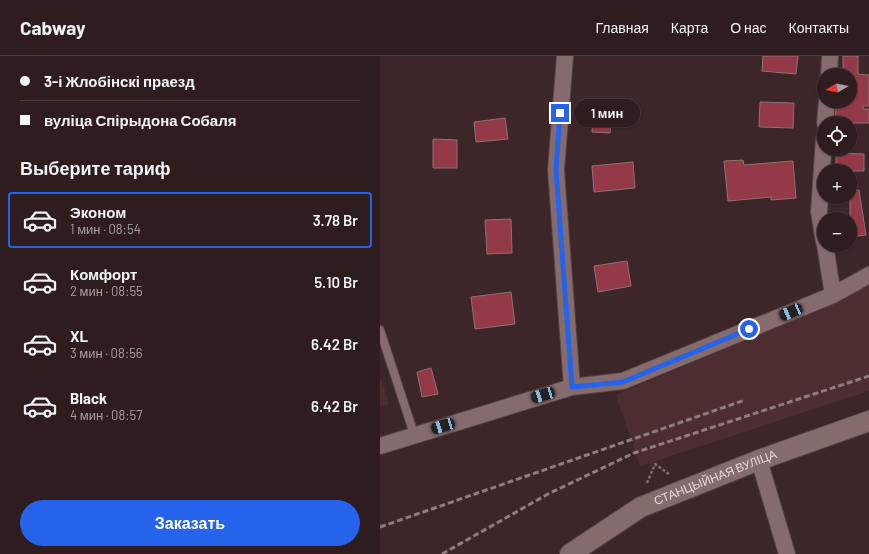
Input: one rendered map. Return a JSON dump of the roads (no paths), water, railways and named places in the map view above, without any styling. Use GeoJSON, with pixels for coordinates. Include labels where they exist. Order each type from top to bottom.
{"type":"FeatureCollection","features":[{"type":"Feature","properties":{"kind":"street"},"geometry":{"type":"LineString","coordinates":[[565,56],[556,170],[572,387]]}},
{"type":"Feature","properties":{"kind":"street"},"geometry":{"type":"LineString","coordinates":[[829,68],[830,56]]}},
{"type":"Feature","properties":{"kind":"street"},"geometry":{"type":"LineString","coordinates":[[819,212],[823,156]]}},
{"type":"Feature","properties":{"kind":"street"},"geometry":{"type":"LineString","coordinates":[[825,252],[833,294]]}},
{"type":"Feature","properties":{"kind":"street"},"geometry":{"type":"LineString","coordinates":[[380,446],[414,434],[572,387],[623,382],[833,294],[869,275]]}},
{"type":"Feature","properties":{"kind":"street","name":"СТАНЦЫЙНАЯ ВУЛІЦА"},"geometry":{"type":"LineString","coordinates":[[581,550],[641,507],[759,460],[869,421]]}},
{"type":"Feature","properties":{"kind":"street"},"geometry":{"type":"LineString","coordinates":[[759,460],[787,554]]}},
{"type":"Feature","properties":{"kind":"lane"},"geometry":{"type":"LineString","coordinates":[[380,330],[414,434]]}},
{"type":"Feature","properties":{"kind":"railway"},"geometry":{"type":"LineString","coordinates":[[442,554],[548,494],[634,453],[869,376]]}},
{"type":"Feature","properties":{"kind":"railway"},"geometry":{"type":"LineString","coordinates":[[380,527],[745,400]]}}]}
